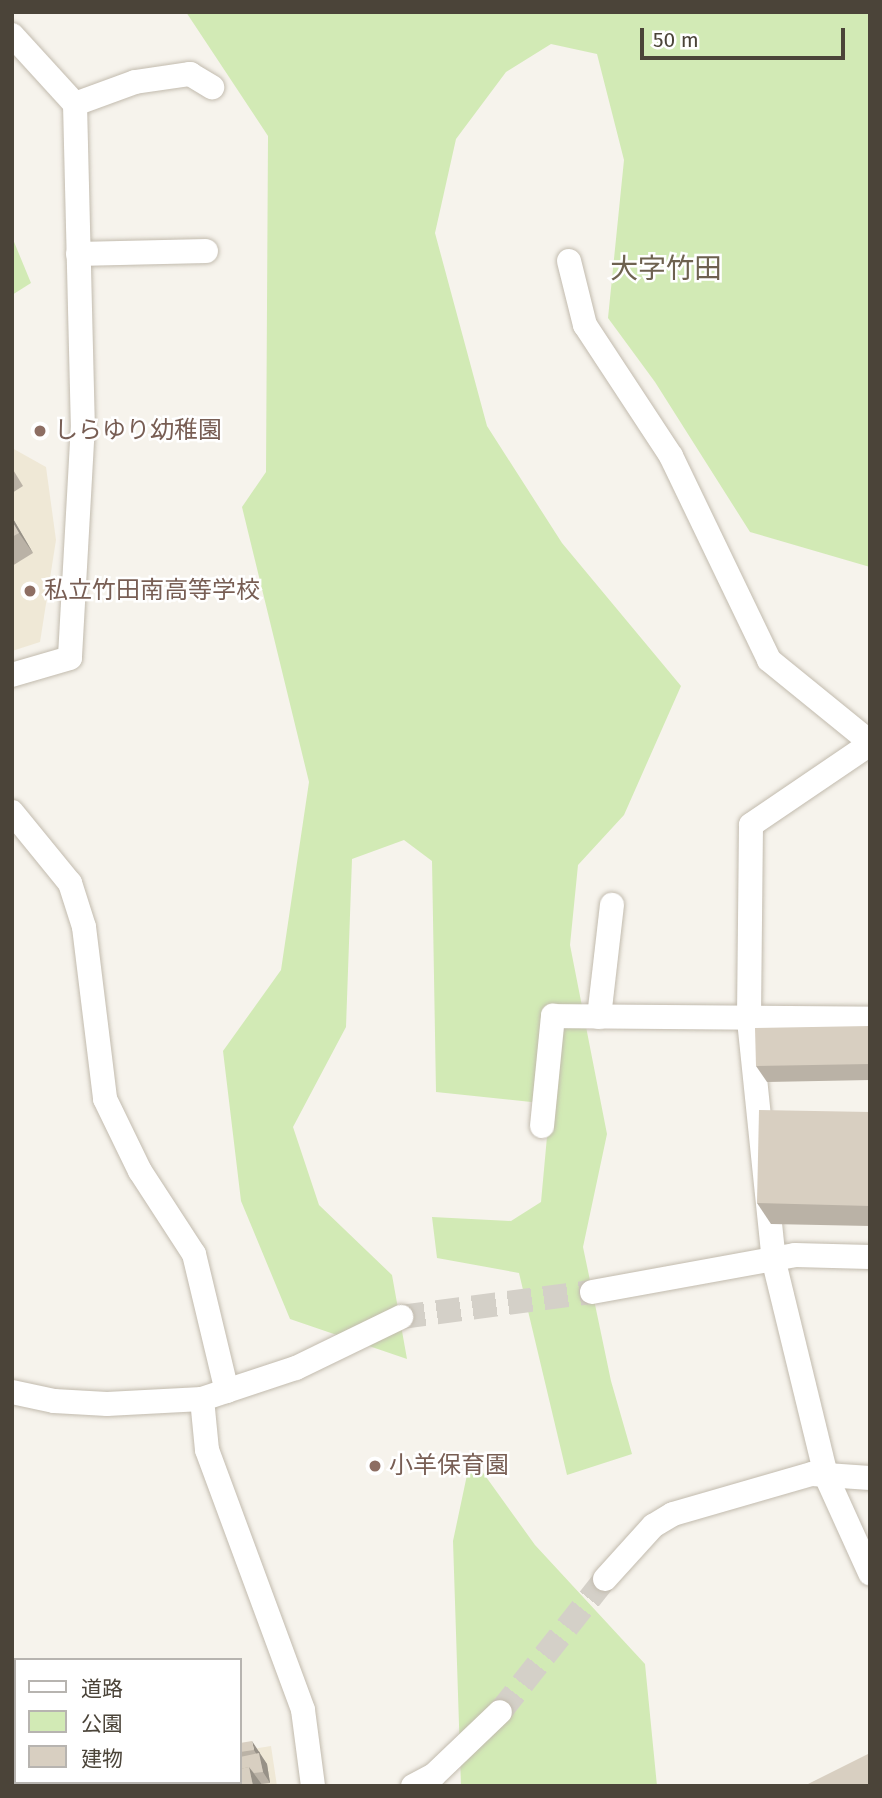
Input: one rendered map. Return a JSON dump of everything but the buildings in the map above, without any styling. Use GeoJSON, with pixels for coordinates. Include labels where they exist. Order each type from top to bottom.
{"type":"FeatureCollection","features":[{"type":"Feature","properties":{"kind":"street"},"geometry":{"type":"LineString","coordinates":[[12,35],[75,104],[83,424],[75,640],[70,658],[12,675]]}},
{"type":"Feature","properties":{"kind":"street"},"geometry":{"type":"LineString","coordinates":[[75,104],[135,82],[190,74],[212,87]]}},
{"type":"Feature","properties":{"kind":"street"},"geometry":{"type":"LineString","coordinates":[[78,254],[206,251]]}},
{"type":"Feature","properties":{"kind":"street"},"geometry":{"type":"LineString","coordinates":[[569,261],[585,325],[671,456],[769,660],[870,743],[751,825],[749,1020],[774,1262],[826,1476],[870,1573]]}},
{"type":"Feature","properties":{"kind":"street"},"geometry":{"type":"LineString","coordinates":[[12,812],[70,883],[84,927],[105,1099],[140,1171],[194,1254],[227,1391]]}},
{"type":"Feature","properties":{"kind":"street"},"geometry":{"type":"LineString","coordinates":[[599,1017],[612,905]]}},
{"type":"Feature","properties":{"kind":"street"},"geometry":{"type":"LineString","coordinates":[[542,1126],[553,1016],[749,1020],[870,1019]]}},
{"type":"Feature","properties":{"kind":"street"},"geometry":{"type":"LineString","coordinates":[[592,1292],[774,1262],[795,1255],[870,1257]]}},
{"type":"Feature","properties":{"kind":"street"},"geometry":{"type":"LineString","coordinates":[[12,1392],[54,1402],[107,1404],[202,1399],[296,1368],[401,1317]]}},
{"type":"Feature","properties":{"kind":"street"},"geometry":{"type":"LineString","coordinates":[[202,1399],[207,1450],[303,1710],[313,1786]]}},
{"type":"Feature","properties":{"kind":"street"},"geometry":{"type":"LineString","coordinates":[[604,1579],[653,1526],[673,1514],[760,1486],[813,1474],[870,1478]]}},
{"type":"Feature","properties":{"kind":"street"},"geometry":{"type":"LineString","coordinates":[[413,1786],[434,1775],[500,1712]]}},
{"type":"Feature","properties":{"kind":"shaded area","name":"私立竹田南高等学校"},"geometry":{"type":"Polygon","coordinates":[[[12,448],[46,467],[56,540],[40,642],[12,651],[12,448]]]}},
{"type":"Feature","properties":{"kind":"shaded area"},"geometry":{"type":"Polygon","coordinates":[[[271,1746],[277,1786],[93,1786],[242,1784],[242,1751],[271,1746]]]}},
{"type":"Feature","properties":{"kind":"green space"},"geometry":{"type":"Polygon","coordinates":[[[186,12],[870,12],[870,567],[750,532],[655,382],[608,318],[624,160],[597,54],[551,44],[506,72],[456,139],[435,233],[487,426],[562,543],[681,686],[624,815],[578,865],[570,945],[607,1134],[583,1247],[611,1381],[632,1454],[567,1475],[519,1273],[437,1258],[432,1217],[511,1221],[541,1202],[550,1104],[436,1092],[432,861],[404,840],[352,859],[346,1027],[293,1127],[319,1205],[392,1275],[407,1359],[290,1319],[241,1201],[223,1051],[281,970],[309,782],[242,507],[266,472],[268,136],[186,12]]]}},
{"type":"Feature","properties":{"kind":"green space"},"geometry":{"type":"Polygon","coordinates":[[[12,237],[31,283],[12,295],[12,237]]]}},
{"type":"Feature","properties":{"kind":"green space"},"geometry":{"type":"Polygon","coordinates":[[[471,1456],[535,1545],[645,1664],[657,1786],[461,1786],[453,1541],[471,1456]]]}},
{"type":"Feature","properties":{"kind":"tunnel"},"geometry":{"type":"LineString","coordinates":[[401,1317],[592,1292]]}},
{"type":"Feature","properties":{"kind":"tunnel"},"geometry":{"type":"LineString","coordinates":[[500,1712],[605,1579]]}},
{"type":"Feature","properties":{"kind":"place","name":"しらゆり幼稚園"},"geometry":{"type":"Point","coordinates":[40,431]}},
{"type":"Feature","properties":{"kind":"place","name":"私立竹田南高等学校"},"geometry":{"type":"Point","coordinates":[30,591]}},
{"type":"Feature","properties":{"kind":"place","name":"小羊保育園"},"geometry":{"type":"Point","coordinates":[375,1466]}},
{"type":"Feature","properties":{"kind":"district","name":"大字竹田"},"geometry":{"type":"Point","coordinates":[666,269]}}]}
